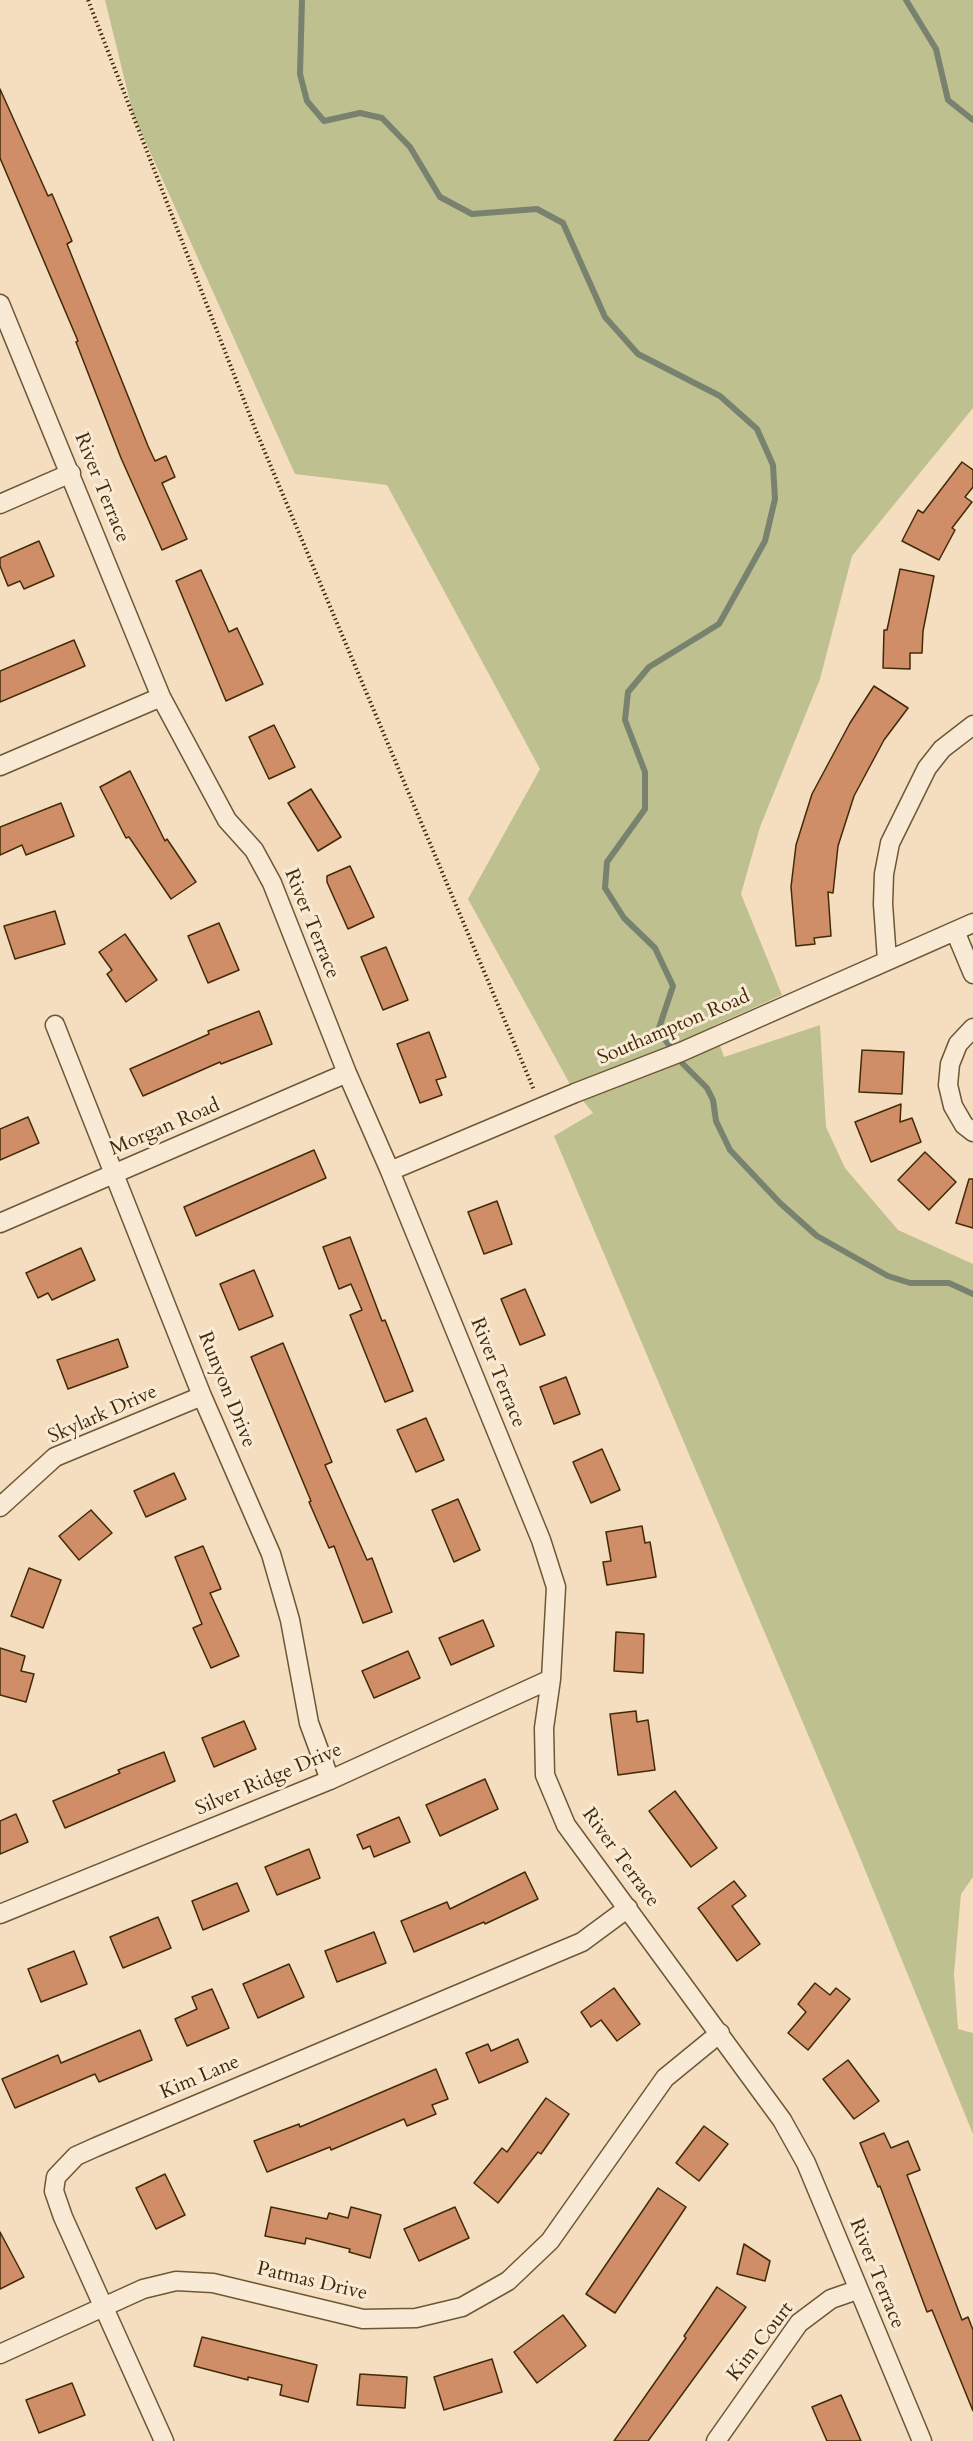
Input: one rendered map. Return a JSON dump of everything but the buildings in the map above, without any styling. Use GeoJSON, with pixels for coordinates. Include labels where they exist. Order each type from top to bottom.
{"type":"FeatureCollection","features":[{"type":"Feature","properties":{"kind":"street","name":"River Terrace"},"geometry":{"type":"LineString","coordinates":[[0,304],[161,696],[227,820],[254,850],[272,883],[347,1074],[390,1171],[541,1540],[556,1587],[551,1679],[544,1728],[545,1775],[566,1825],[720,2033],[782,2120],[807,2163],[857,2290],[922,2441]]}},
{"type":"Feature","properties":{"kind":"street"},"geometry":{"type":"LineString","coordinates":[[0,504],[71,473]]}},
{"type":"Feature","properties":{"kind":"street"},"geometry":{"type":"LineString","coordinates":[[0,766],[161,696]]}},
{"type":"Feature","properties":{"kind":"street"},"geometry":{"type":"LineString","coordinates":[[887,960],[883,904],[884,874],[890,843],[927,768],[942,749],[973,725]]}},
{"type":"Feature","properties":{"kind":"street","name":"Southampton Road"},"geometry":{"type":"LineString","coordinates":[[390,1171],[681,1052],[973,923]]}},
{"type":"Feature","properties":{"kind":"street"},"geometry":{"type":"LineString","coordinates":[[955,931],[973,974]]}},
{"type":"Feature","properties":{"kind":"street","name":"Runyon Drive"},"geometry":{"type":"LineString","coordinates":[[55,1025],[202,1396],[271,1554],[290,1620],[309,1723],[330,1780]]}},
{"type":"Feature","properties":{"kind":"street"},"geometry":{"type":"LineString","coordinates":[[973,1028],[958,1044],[950,1064],[948,1086],[953,1106],[964,1125],[973,1132]]}},
{"type":"Feature","properties":{"kind":"street","name":"Morgan Road"},"geometry":{"type":"LineString","coordinates":[[0,1223],[347,1074]]}},
{"type":"Feature","properties":{"kind":"street","name":"Skylark Drive"},"geometry":{"type":"LineString","coordinates":[[0,1507],[55,1457],[202,1396]]}},
{"type":"Feature","properties":{"kind":"street","name":"Silver Ridge Drive"},"geometry":{"type":"LineString","coordinates":[[0,1914],[330,1780],[551,1679]]}},
{"type":"Feature","properties":{"kind":"street","name":"Kim Lane"},"geometry":{"type":"LineString","coordinates":[[164,2441],[63,2217],[54,2191],[56,2177],[76,2156],[582,1942],[628,1908]]}},
{"type":"Feature","properties":{"kind":"street","name":"Patmas Drive"},"geometry":{"type":"LineString","coordinates":[[0,2354],[143,2289],[176,2281],[213,2283],[363,2319],[416,2318],[462,2307],[508,2281],[550,2241],[665,2078],[720,2033]]}},
{"type":"Feature","properties":{"kind":"street","name":"Kim Court"},"geometry":{"type":"LineString","coordinates":[[716,2441],[799,2323],[831,2299],[857,2290]]}},
{"type":"Feature","properties":{"kind":"path"},"geometry":{"type":"LineString","coordinates":[[88,0],[256,431],[541,1108]]}},
{"type":"Feature","properties":{"kind":"green space"},"geometry":{"type":"Polygon","coordinates":[[[105,0],[973,0],[973,408],[852,556],[820,679],[760,827],[741,894],[782,995],[713,1026],[724,1057],[820,1025],[826,1127],[845,1168],[898,1230],[973,1264],[973,1877],[961,1894],[954,1974],[958,2029],[973,2033],[973,2134],[854,1843],[554,1136],[593,1113],[571,1086],[468,899],[540,769],[387,485],[295,474],[133,114],[105,0]]]}},
{"type":"Feature","properties":{"kind":"waterway"},"geometry":{"type":"LineString","coordinates":[[302,0],[300,74],[307,101],[324,121],[360,113],[382,118],[410,147],[440,197],[472,214],[537,209],[563,223],[605,317],[638,354],[720,396],[757,429],[773,465],[775,499],[765,541],[719,624],[649,667],[628,692],[625,720],[645,772],[645,809],[607,862],[605,888],[624,918],[655,948],[673,986],[658,1031],[669,1045]]}},
{"type":"Feature","properties":{"kind":"waterway"},"geometry":{"type":"LineString","coordinates":[[906,0],[936,49],[948,100],[973,120]]}},
{"type":"Feature","properties":{"kind":"waterway"},"geometry":{"type":"LineString","coordinates":[[682,1063],[707,1088],[713,1100],[716,1121],[730,1150],[780,1203],[817,1236],[888,1276],[910,1283],[949,1283],[973,1294]]}}]}
